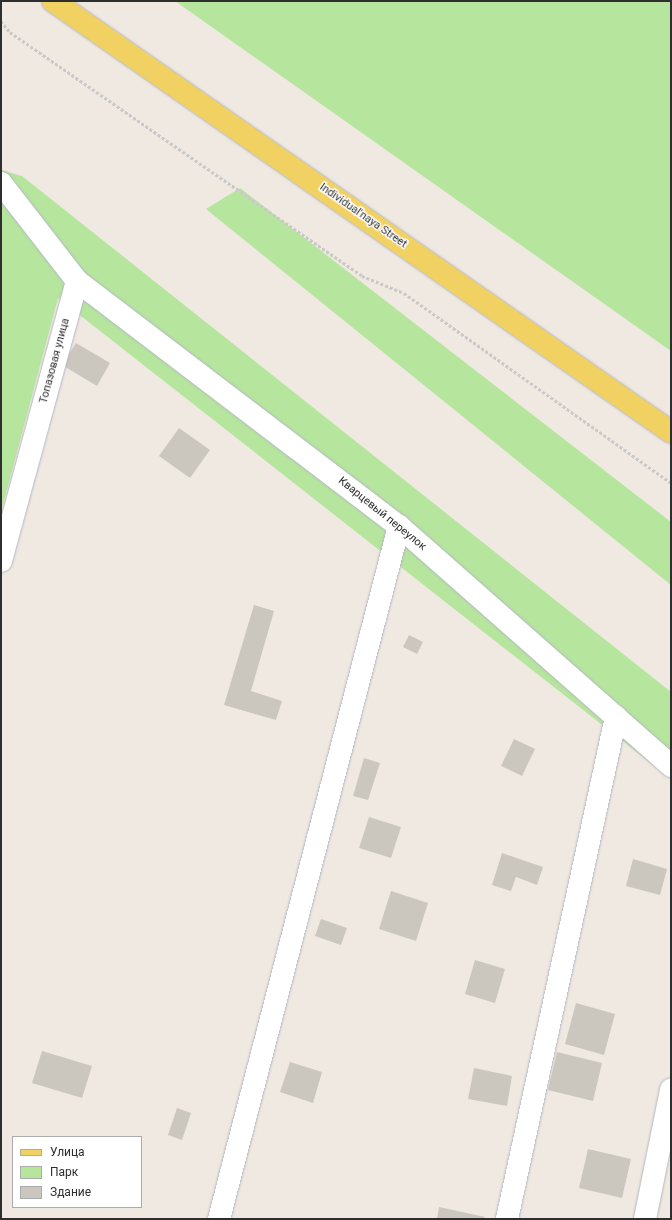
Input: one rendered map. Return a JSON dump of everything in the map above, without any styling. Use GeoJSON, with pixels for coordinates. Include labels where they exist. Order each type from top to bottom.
{"type":"FeatureCollection","features":[{"type":"Feature","properties":{"kind":"main road","name":"Individual'naya Street"},"geometry":{"type":"LineString","coordinates":[[53,1],[671,432]]}},
{"type":"Feature","properties":{"kind":"street"},"geometry":{"type":"LineString","coordinates":[[1,183],[77,281]]}},
{"type":"Feature","properties":{"kind":"street","name":"Кварцевый переулок"},"geometry":{"type":"LineString","coordinates":[[77,281],[400,526],[671,766]]}},
{"type":"Feature","properties":{"kind":"street","name":"Топазовая улица"},"geometry":{"type":"LineString","coordinates":[[1,561],[77,281]]}},
{"type":"Feature","properties":{"kind":"street"},"geometry":{"type":"LineString","coordinates":[[219,1219],[400,526]]}},
{"type":"Feature","properties":{"kind":"street"},"geometry":{"type":"LineString","coordinates":[[507,1219],[616,717]]}},
{"type":"Feature","properties":{"kind":"street"},"geometry":{"type":"LineString","coordinates":[[645,1219],[671,1090]]}},
{"type":"Feature","properties":{"kind":"path"},"geometry":{"type":"LineString","coordinates":[[1,21],[10,32],[362,276],[404,293],[671,483]]}},
{"type":"Feature","properties":{"kind":"green space"},"geometry":{"type":"Polygon","coordinates":[[[175,1],[671,1],[671,351],[175,1]]]}},
{"type":"Feature","properties":{"kind":"green space"},"geometry":{"type":"Polygon","coordinates":[[[1,170],[22,176],[671,692],[671,779],[58,298],[1,512],[1,170]]]}},
{"type":"Feature","properties":{"kind":"green space"},"geometry":{"type":"Polygon","coordinates":[[[240,188],[671,522],[671,585],[206,209],[240,188]]]}},
{"type":"Feature","properties":{"kind":"building"},"geometry":{"type":"Polygon","coordinates":[[[76,343],[110,363],[97,386],[62,365],[76,343]]]}},
{"type":"Feature","properties":{"kind":"building"},"geometry":{"type":"Polygon","coordinates":[[[179,428],[210,450],[190,478],[159,456],[179,428]]]}},
{"type":"Feature","properties":{"kind":"building"},"geometry":{"type":"Polygon","coordinates":[[[254,605],[274,611],[251,691],[282,701],[276,720],[224,705],[254,605]]]}},
{"type":"Feature","properties":{"kind":"building"},"geometry":{"type":"Polygon","coordinates":[[[409,635],[423,642],[417,654],[403,647],[409,635]]]}},
{"type":"Feature","properties":{"kind":"building"},"geometry":{"type":"Polygon","coordinates":[[[514,739],[535,749],[522,776],[501,766],[514,739]]]}},
{"type":"Feature","properties":{"kind":"building"},"geometry":{"type":"Polygon","coordinates":[[[364,758],[380,763],[368,800],[353,796],[364,758]]]}},
{"type":"Feature","properties":{"kind":"building"},"geometry":{"type":"Polygon","coordinates":[[[369,817],[401,827],[391,858],[359,848],[369,817]]]}},
{"type":"Feature","properties":{"kind":"building"},"geometry":{"type":"Polygon","coordinates":[[[502,853],[543,867],[537,885],[516,877],[511,891],[492,885],[502,853]]]}},
{"type":"Feature","properties":{"kind":"building"},"geometry":{"type":"Polygon","coordinates":[[[633,859],[667,869],[660,895],[626,886],[633,859]]]}},
{"type":"Feature","properties":{"kind":"building"},"geometry":{"type":"Polygon","coordinates":[[[391,891],[428,903],[416,941],[379,929],[391,891]]]}},
{"type":"Feature","properties":{"kind":"building"},"geometry":{"type":"Polygon","coordinates":[[[321,919],[347,928],[341,945],[315,936],[321,919]]]}},
{"type":"Feature","properties":{"kind":"building"},"geometry":{"type":"Polygon","coordinates":[[[475,960],[505,969],[495,1003],[465,994],[475,960]]]}},
{"type":"Feature","properties":{"kind":"building"},"geometry":{"type":"Polygon","coordinates":[[[576,1003],[615,1014],[604,1055],[565,1044],[576,1003]]]}},
{"type":"Feature","properties":{"kind":"building"},"geometry":{"type":"Polygon","coordinates":[[[42,1051],[92,1066],[82,1098],[32,1083],[42,1051]]]}},
{"type":"Feature","properties":{"kind":"building"},"geometry":{"type":"Polygon","coordinates":[[[557,1052],[602,1063],[593,1101],[548,1090],[557,1052]]]}},
{"type":"Feature","properties":{"kind":"building"},"geometry":{"type":"Polygon","coordinates":[[[290,1062],[322,1072],[313,1103],[280,1092],[290,1062]]]}},
{"type":"Feature","properties":{"kind":"building"},"geometry":{"type":"Polygon","coordinates":[[[474,1068],[512,1076],[507,1106],[468,1099],[474,1068]]]}},
{"type":"Feature","properties":{"kind":"building"},"geometry":{"type":"Polygon","coordinates":[[[177,1108],[191,1113],[182,1140],[168,1135],[177,1108]]]}},
{"type":"Feature","properties":{"kind":"building"},"geometry":{"type":"Polygon","coordinates":[[[588,1149],[631,1159],[622,1198],[579,1188],[588,1149]]]}},
{"type":"Feature","properties":{"kind":"building"},"geometry":{"type":"Polygon","coordinates":[[[439,1207],[485,1217],[484,1219],[437,1219],[439,1207]]]}}]}
